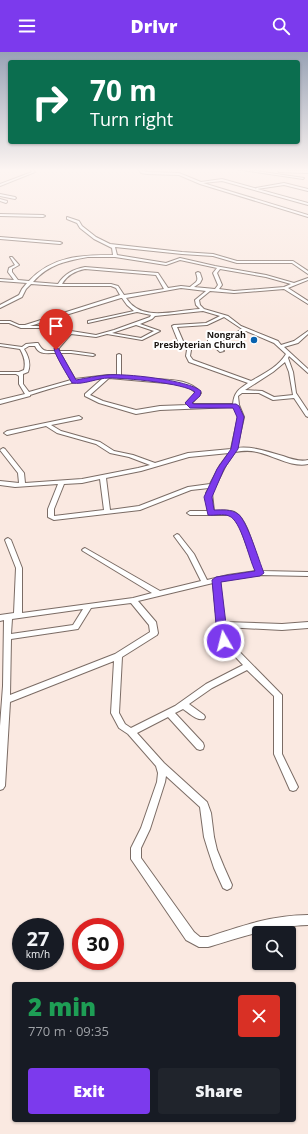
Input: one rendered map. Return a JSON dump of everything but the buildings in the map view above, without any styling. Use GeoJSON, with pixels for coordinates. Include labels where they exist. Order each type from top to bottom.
{"type":"FeatureCollection","features":[{"type":"Feature","properties":{"kind":"street"},"geometry":{"type":"LineString","coordinates":[[72,219],[78,222],[81,227],[95,238],[115,249],[115,256]]}},
{"type":"Feature","properties":{"kind":"street"},"geometry":{"type":"LineString","coordinates":[[0,238],[60,243]]}},
{"type":"Feature","properties":{"kind":"street"},"geometry":{"type":"LineString","coordinates":[[110,245],[182,253],[206,254],[237,262],[293,262],[308,273]]}},
{"type":"Feature","properties":{"kind":"street"},"geometry":{"type":"LineString","coordinates":[[0,307],[19,298],[41,271],[61,261],[88,256],[115,256],[166,264],[180,259],[219,268],[257,274],[294,284]]}},
{"type":"Feature","properties":{"kind":"street"},"geometry":{"type":"LineString","coordinates":[[11,258],[17,265],[10,269],[10,272],[18,282]]}},
{"type":"Feature","properties":{"kind":"street"},"geometry":{"type":"LineString","coordinates":[[59,285],[66,276],[77,270],[85,268],[157,274],[166,289]]}},
{"type":"Feature","properties":{"kind":"street"},"geometry":{"type":"LineString","coordinates":[[216,291],[220,284],[215,272],[219,268]]}},
{"type":"Feature","properties":{"kind":"street"},"geometry":{"type":"LineString","coordinates":[[192,287],[199,282],[200,279],[198,273]]}},
{"type":"Feature","properties":{"kind":"street"},"geometry":{"type":"LineString","coordinates":[[21,327],[122,296],[151,293],[166,289],[192,287],[216,291],[240,292],[285,288],[308,279]]}},
{"type":"Feature","properties":{"kind":"street"},"geometry":{"type":"LineString","coordinates":[[0,280],[59,285],[111,285],[117,287],[128,304],[137,312]]}},
{"type":"Feature","properties":{"kind":"street"},"geometry":{"type":"LineString","coordinates":[[285,288],[308,303]]}},
{"type":"Feature","properties":{"kind":"street"},"geometry":{"type":"LineString","coordinates":[[203,310],[198,305],[197,300],[209,290]]}},
{"type":"Feature","properties":{"kind":"street"},"geometry":{"type":"LineString","coordinates":[[89,322],[137,312],[154,315],[203,310],[224,316],[246,329],[272,339],[281,346],[287,357],[296,396],[308,415]]}},
{"type":"Feature","properties":{"kind":"street"},"geometry":{"type":"LineString","coordinates":[[0,322],[10,322],[21,327],[46,327],[53,330],[90,336],[107,334],[137,324],[151,318],[154,315]]}},
{"type":"Feature","properties":{"kind":"street"},"geometry":{"type":"LineString","coordinates":[[224,316],[210,323],[176,326],[174,328],[178,332],[180,342],[189,350],[188,356],[191,361],[250,382]]}},
{"type":"Feature","properties":{"kind":"street"},"geometry":{"type":"LineString","coordinates":[[107,334],[142,340],[158,331],[137,324]]}},
{"type":"Feature","properties":{"kind":"street"},"geometry":{"type":"LineString","coordinates":[[222,351],[210,340],[230,338],[246,329]]}},
{"type":"Feature","properties":{"kind":"street"},"geometry":{"type":"LineString","coordinates":[[56,352],[57,348],[71,332]]}},
{"type":"Feature","properties":{"kind":"street"},"geometry":{"type":"LineString","coordinates":[[281,346],[301,338],[308,332]]}},
{"type":"Feature","properties":{"kind":"street"},"geometry":{"type":"LineString","coordinates":[[301,338],[308,340]]}},
{"type":"Feature","properties":{"kind":"street"},"geometry":{"type":"LineString","coordinates":[[0,345],[22,349],[28,345],[36,344],[40,351],[94,355]]}},
{"type":"Feature","properties":{"kind":"street"},"geometry":{"type":"LineString","coordinates":[[0,373],[20,374],[26,371],[28,363],[22,349]]}},
{"type":"Feature","properties":{"kind":"street"},"geometry":{"type":"LineString","coordinates":[[56,352],[69,370],[74,382]]}},
{"type":"Feature","properties":{"kind":"street"},"geometry":{"type":"LineString","coordinates":[[119,355],[119,377]]}},
{"type":"Feature","properties":{"kind":"street"},"geometry":{"type":"LineString","coordinates":[[211,513],[208,497],[223,465],[234,449],[240,417],[235,400],[240,390],[250,382],[276,368],[287,357]]}},
{"type":"Feature","properties":{"kind":"street"},"geometry":{"type":"LineString","coordinates":[[287,357],[308,372]]}},
{"type":"Feature","properties":{"kind":"street"},"geometry":{"type":"LineString","coordinates":[[20,374],[22,376],[20,384],[28,395]]}},
{"type":"Feature","properties":{"kind":"street"},"geometry":{"type":"LineString","coordinates":[[108,376],[87,395],[101,402],[136,412],[160,408],[192,406],[236,406]]}},
{"type":"Feature","properties":{"kind":"street"},"geometry":{"type":"LineString","coordinates":[[0,402],[74,382],[108,376],[177,383],[194,388],[199,393],[189,403],[192,406]]}},
{"type":"Feature","properties":{"kind":"street"},"geometry":{"type":"LineString","coordinates":[[240,390],[260,392],[273,399],[296,396]]}},
{"type":"Feature","properties":{"kind":"street"},"geometry":{"type":"LineString","coordinates":[[7,433],[79,418]]}},
{"type":"Feature","properties":{"kind":"street"},"geometry":{"type":"LineString","coordinates":[[47,425],[59,432],[98,443],[112,452],[131,456],[155,465]]}},
{"type":"Feature","properties":{"kind":"street"},"geometry":{"type":"LineString","coordinates":[[0,483],[22,484],[82,481],[139,470],[188,455],[224,452],[234,449],[257,450],[296,462],[308,462]]}},
{"type":"Feature","properties":{"kind":"street"},"geometry":{"type":"LineString","coordinates":[[2,450],[21,473],[22,484]]}},
{"type":"Feature","properties":{"kind":"street"},"geometry":{"type":"LineString","coordinates":[[103,477],[107,512]]}},
{"type":"Feature","properties":{"kind":"street"},"geometry":{"type":"LineString","coordinates":[[62,482],[51,509],[51,517],[62,518],[140,508],[190,488],[212,486]]}},
{"type":"Feature","properties":{"kind":"street"},"geometry":{"type":"LineString","coordinates":[[190,513],[229,512],[237,516],[244,530],[260,573]]}},
{"type":"Feature","properties":{"kind":"street"},"geometry":{"type":"LineString","coordinates":[[177,536],[191,554],[205,583]]}},
{"type":"Feature","properties":{"kind":"street"},"geometry":{"type":"LineString","coordinates":[[8,540],[19,568],[18,616]]}},
{"type":"Feature","properties":{"kind":"street"},"geometry":{"type":"LineString","coordinates":[[86,550],[159,594]]}},
{"type":"Feature","properties":{"kind":"street"},"geometry":{"type":"LineString","coordinates":[[0,786],[6,700],[8,637],[4,618],[133,600],[216,580],[260,573],[308,574]]}},
{"type":"Feature","properties":{"kind":"street"},"geometry":{"type":"LineString","coordinates":[[216,580],[221,637],[278,695],[278,754],[293,787]]}},
{"type":"Feature","properties":{"kind":"street"},"geometry":{"type":"LineString","coordinates":[[6,700],[118,656],[149,637],[155,630],[153,624],[133,600]]}},
{"type":"Feature","properties":{"kind":"street"},"geometry":{"type":"LineString","coordinates":[[8,637],[75,627],[89,606]]}},
{"type":"Feature","properties":{"kind":"street"},"geometry":{"type":"LineString","coordinates":[[221,624],[282,627],[308,625]]}},
{"type":"Feature","properties":{"kind":"street"},"geometry":{"type":"LineString","coordinates":[[118,656],[115,713],[122,726],[130,732],[160,764],[204,805],[213,853],[226,885]]}},
{"type":"Feature","properties":{"kind":"street"},"geometry":{"type":"LineString","coordinates":[[130,732],[183,704],[209,686],[248,666]]}},
{"type":"Feature","properties":{"kind":"street"},"geometry":{"type":"LineString","coordinates":[[183,704],[201,717]]}},
{"type":"Feature","properties":{"kind":"street"},"geometry":{"type":"LineString","coordinates":[[169,712],[200,746]]}},
{"type":"Feature","properties":{"kind":"street"},"geometry":{"type":"LineString","coordinates":[[160,764],[162,773],[161,782],[136,848],[136,859],[190,936],[199,942],[208,942],[266,924],[283,921],[308,920]]}},
{"type":"Feature","properties":{"kind":"place","name":"Nongrah Presbyterian Church"},"geometry":{"type":"Point","coordinates":[254,340]}},
{"type":"Feature","properties":{"kind":"route"},"geometry":{"type":"LineString","coordinates":[[56,350],[69,370],[74,382],[108,376],[177,383],[194,388],[199,393],[190,401],[188,404],[189,405],[196,407],[236,406],[240,417],[234,449],[220,469],[208,497],[211,513],[229,512],[237,516],[244,530],[256,566],[260,573],[216,580],[221,624],[220,633],[224,641]]}}]}
